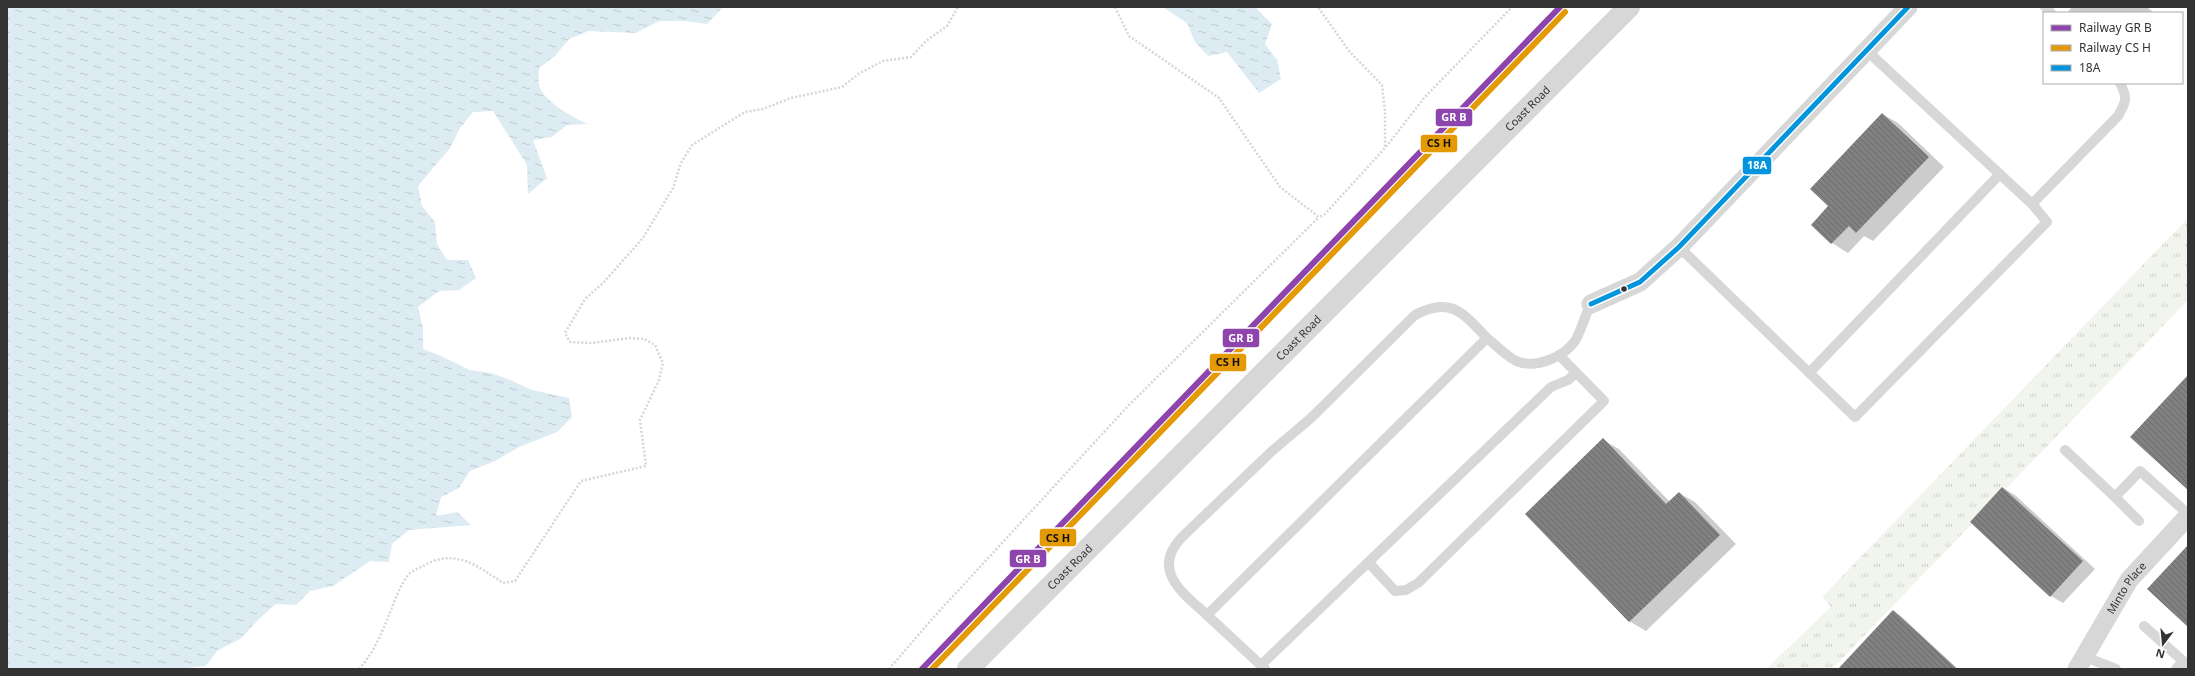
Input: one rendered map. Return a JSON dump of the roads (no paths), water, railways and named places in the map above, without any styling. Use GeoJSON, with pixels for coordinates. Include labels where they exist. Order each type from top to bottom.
{"type":"FeatureCollection","features":[{"type":"Feature","properties":{"kind":"street","name":"Coast Road"},"geometry":{"type":"LineString","coordinates":[[968,669],[1629,7]]}},
{"type":"Feature","properties":{"kind":"street"},"geometry":{"type":"LineString","coordinates":[[1591,304],[1640,282],[1679,247],[1908,7]]}},
{"type":"Feature","properties":{"kind":"street","name":"Minto Place"},"geometry":{"type":"LineString","coordinates":[[2081,663],[2130,580],[2188,515]]}},
{"type":"Feature","properties":{"kind":"lane"},"geometry":{"type":"LineString","coordinates":[[1679,247],[1855,417],[2047,222],[2032,204],[1866,50]]}},
{"type":"Feature","properties":{"kind":"lane"},"geometry":{"type":"LineString","coordinates":[[2032,204],[2118,116],[2126,102],[2120,84]]}},
{"type":"Feature","properties":{"kind":"lane"},"geometry":{"type":"LineString","coordinates":[[1809,373],[2000,174]]}},
{"type":"Feature","properties":{"kind":"lane"},"geometry":{"type":"LineString","coordinates":[[1576,372],[1568,380],[1551,387],[1263,667],[1172,581],[1169,558],[1172,547],[1272,451],[1311,418],[1415,315],[1428,308],[1451,307],[1461,312],[1487,338],[1518,362],[1533,364],[1559,355],[1574,341],[1591,304]]}},
{"type":"Feature","properties":{"kind":"lane"},"geometry":{"type":"LineString","coordinates":[[1207,615],[1487,338]]}},
{"type":"Feature","properties":{"kind":"lane"},"geometry":{"type":"LineString","coordinates":[[1369,563],[1395,591],[1406,590],[1418,583],[1604,401],[1559,355]]}},
{"type":"Feature","properties":{"kind":"lane"},"geometry":{"type":"LineString","coordinates":[[2065,450],[2139,521]]}},
{"type":"Feature","properties":{"kind":"lane"},"geometry":{"type":"LineString","coordinates":[[2115,497],[2140,471],[2188,515]]}},
{"type":"Feature","properties":{"kind":"lane"},"geometry":{"type":"LineString","coordinates":[[2144,626],[2186,663],[2176,669]]}},
{"type":"Feature","properties":{"kind":"lane"},"geometry":{"type":"LineString","coordinates":[[2081,663],[2116,669]]}},
{"type":"Feature","properties":{"kind":"water"},"geometry":{"type":"Polygon","coordinates":[[[7,7],[723,7],[707,24],[685,21],[659,21],[636,33],[589,31],[569,39],[555,56],[539,68],[539,86],[547,98],[560,109],[588,124],[567,125],[552,137],[533,140],[547,178],[528,194],[527,165],[493,111],[473,112],[460,128],[450,148],[418,186],[422,206],[435,222],[437,244],[447,260],[468,260],[476,278],[459,290],[439,291],[418,307],[423,328],[423,349],[470,370],[491,373],[532,390],[569,398],[572,417],[557,432],[519,447],[495,461],[470,471],[459,488],[441,497],[436,516],[457,512],[471,525],[409,530],[392,544],[389,562],[370,561],[333,586],[310,591],[296,605],[276,604],[240,639],[217,651],[206,666],[177,669],[7,669],[7,7]]]}},
{"type":"Feature","properties":{"kind":"water"},"geometry":{"type":"Polygon","coordinates":[[[1163,7],[1258,7],[1257,9],[1272,24],[1265,44],[1277,60],[1281,79],[1259,93],[1227,52],[1208,56],[1195,42],[1187,23],[1163,7]]]}}]}
